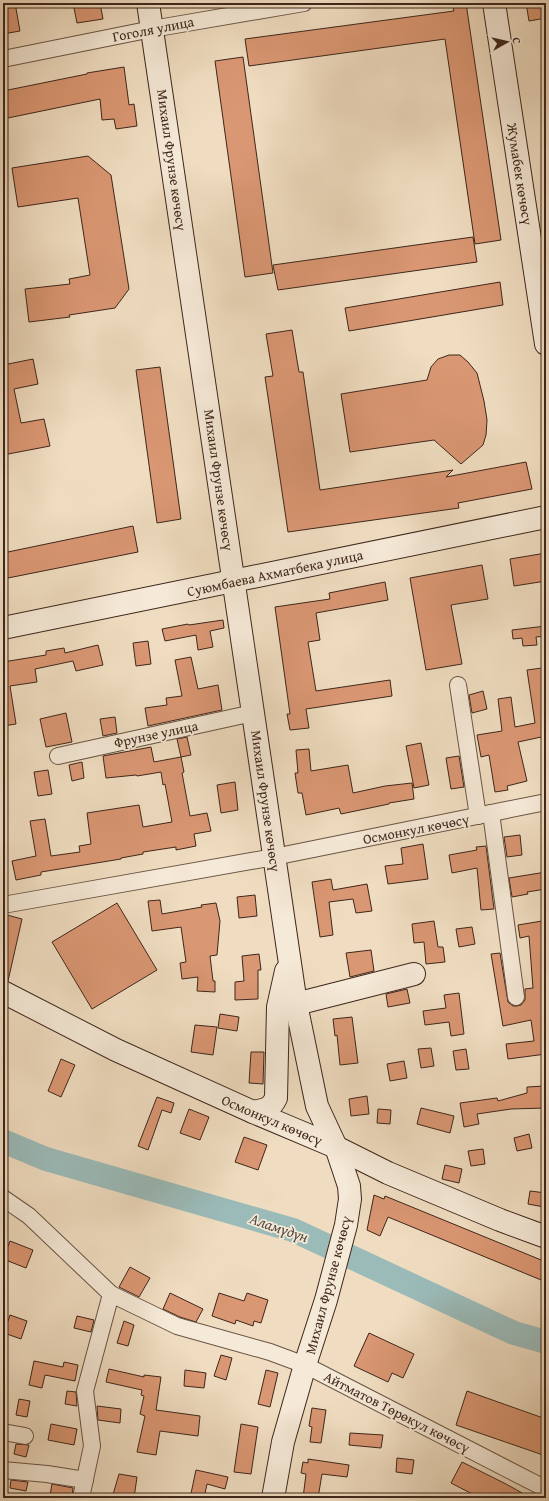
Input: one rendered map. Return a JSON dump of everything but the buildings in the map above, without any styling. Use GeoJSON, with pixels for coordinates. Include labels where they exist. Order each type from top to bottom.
{"type":"FeatureCollection","features":[{"type":"Feature","properties":{"kind":"main road","name":"Михаил Фрунзе көчөсү"},"geometry":{"type":"LineString","coordinates":[[148,3],[296,1004],[317,1106],[336,1148],[349,1186],[350,1199],[346,1225],[326,1300],[305,1365],[284,1442],[273,1498]]}},
{"type":"Feature","properties":{"kind":"main road","name":"Жумабек көчөсү"},"geometry":{"type":"LineString","coordinates":[[494,3],[546,344]]}},
{"type":"Feature","properties":{"kind":"main road","name":"Суюмбаева Ахматбека улица"},"geometry":{"type":"LineString","coordinates":[[3,628],[546,517]]}},
{"type":"Feature","properties":{"kind":"main road","name":"Михаил Фрунзе көчөсү"},"geometry":{"type":"LineString","coordinates":[[253,1112],[269,1108],[272,1106],[276,1098],[278,1007],[289,958]]}},
{"type":"Feature","properties":{"kind":"main road"},"geometry":{"type":"LineString","coordinates":[[296,1004],[414,974]]}},
{"type":"Feature","properties":{"kind":"main road","name":"Осмонкул көчөсү"},"geometry":{"type":"LineString","coordinates":[[3,992],[116,1050],[253,1112],[336,1148],[402,1179],[500,1220],[546,1237]]}},
{"type":"Feature","properties":{"kind":"street","name":"Гоголя улица"},"geometry":{"type":"LineString","coordinates":[[3,59],[152,29],[304,3]]}},
{"type":"Feature","properties":{"kind":"street"},"geometry":{"type":"LineString","coordinates":[[458,685],[485,815],[516,997]]}},
{"type":"Feature","properties":{"kind":"street","name":"Фрунзе улица"},"geometry":{"type":"LineString","coordinates":[[58,756],[253,713]]}},
{"type":"Feature","properties":{"kind":"street","name":"Осмонкул көчөсү"},"geometry":{"type":"LineString","coordinates":[[3,905],[274,857],[546,802]]}},
{"type":"Feature","properties":{"kind":"street","name":"Айтматов Төрөкул көчөсү"},"geometry":{"type":"LineString","coordinates":[[3,1198],[29,1216],[111,1294],[177,1326],[270,1352],[305,1365],[546,1489]]}},
{"type":"Feature","properties":{"kind":"street"},"geometry":{"type":"LineString","coordinates":[[81,1498],[92,1446],[85,1391],[111,1294]]}},
{"type":"Feature","properties":{"kind":"street"},"geometry":{"type":"LineString","coordinates":[[3,1432],[25,1436]]}},
{"type":"Feature","properties":{"kind":"street"},"geometry":{"type":"LineString","coordinates":[[3,1470],[47,1474],[85,1480]]}},
{"type":"Feature","properties":{"kind":"waterway","name":"Аламүдүн"},"geometry":{"type":"LineString","coordinates":[[3,1141],[46,1159],[293,1230],[514,1333],[546,1342]]}}]}
